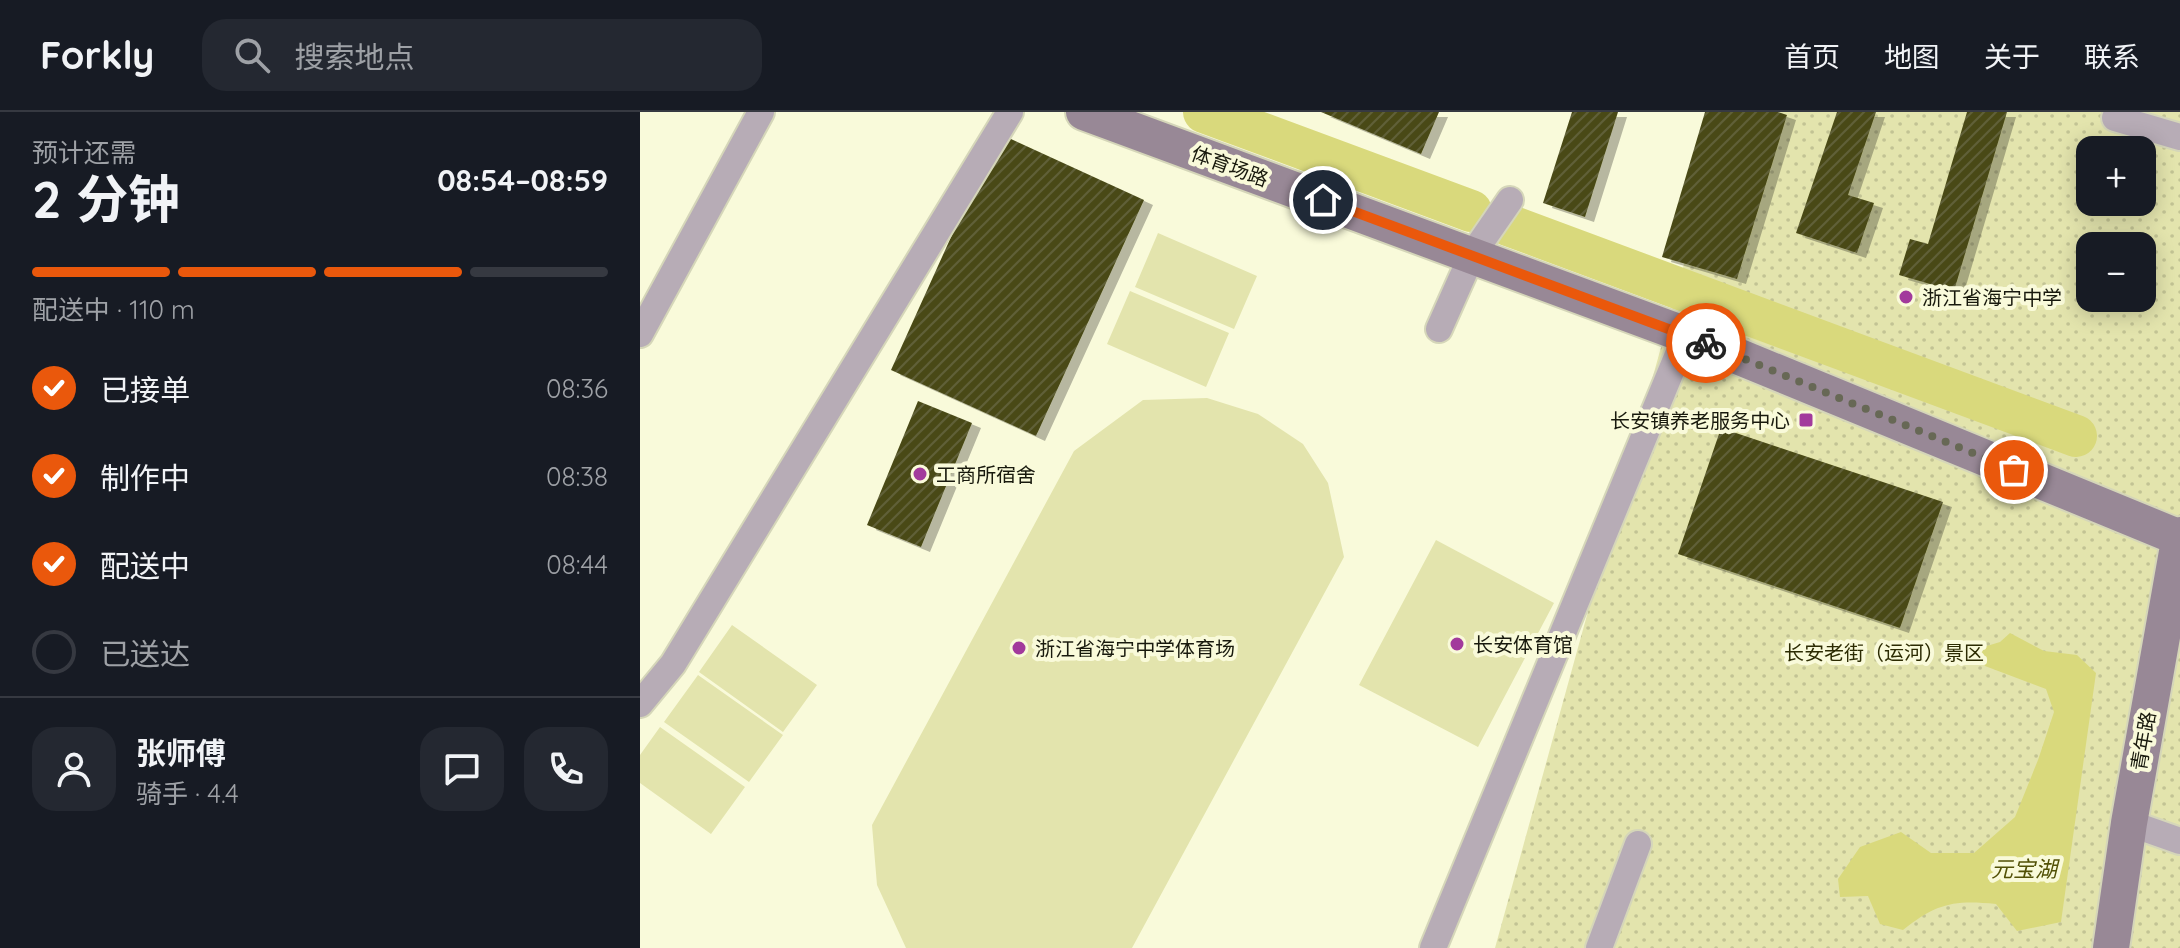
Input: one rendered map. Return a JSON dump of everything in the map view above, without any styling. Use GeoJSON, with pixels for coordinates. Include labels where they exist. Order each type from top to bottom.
{"type":"FeatureCollection","features":[{"type":"Feature","properties":{"kind":"street"},"geometry":{"type":"LineString","coordinates":[[640,334],[761,112]]}},
{"type":"Feature","properties":{"kind":"street"},"geometry":{"type":"LineString","coordinates":[[640,704],[673,664],[1010,112]]}},
{"type":"Feature","properties":{"kind":"street","name":"体育场路"},"geometry":{"type":"LineString","coordinates":[[1084,112],[1686,335],[2180,537]]}},
{"type":"Feature","properties":{"kind":"street"},"geometry":{"type":"LineString","coordinates":[[2115,118],[2180,137]]}},
{"type":"Feature","properties":{"kind":"street"},"geometry":{"type":"LineString","coordinates":[[1439,329],[1472,255],[1510,200]]}},
{"type":"Feature","properties":{"kind":"street"},"geometry":{"type":"LineString","coordinates":[[1433,948],[1686,335]]}},
{"type":"Feature","properties":{"kind":"street","name":"青年路"},"geometry":{"type":"LineString","coordinates":[[2111,948],[2129,823],[2180,537]]}},
{"type":"Feature","properties":{"kind":"street"},"geometry":{"type":"LineString","coordinates":[[2129,823],[2180,841]]}},
{"type":"Feature","properties":{"kind":"street"},"geometry":{"type":"LineString","coordinates":[[1599,948],[1638,844]]}},
{"type":"Feature","properties":{"kind":"green space","name":"长安老街（运河）景区"},"geometry":{"type":"Polygon","coordinates":[[[1726,112],[2180,112],[2180,948],[1495,948],[1726,112]]]}},
{"type":"Feature","properties":{"kind":"green space"},"geometry":{"type":"Polygon","coordinates":[[[1158,233],[1257,276],[1234,329],[1135,287],[1158,233]]]}},
{"type":"Feature","properties":{"kind":"green space"},"geometry":{"type":"Polygon","coordinates":[[[1130,291],[1229,333],[1206,387],[1107,344],[1130,291]]]}},
{"type":"Feature","properties":{"kind":"green space"},"geometry":{"type":"Polygon","coordinates":[[[1207,398],[1258,414],[1303,444],[1328,483],[1344,557],[1132,948],[906,948],[877,885],[872,825],[1074,451],[1143,400],[1207,398]]]}},
{"type":"Feature","properties":{"kind":"green space","name":"长安体育馆"},"geometry":{"type":"Polygon","coordinates":[[[1436,540],[1554,603],[1478,747],[1359,685],[1436,540]]]}},
{"type":"Feature","properties":{"kind":"green space"},"geometry":{"type":"Polygon","coordinates":[[[732,625],[817,685],[783,732],[699,672],[732,625]]]}},
{"type":"Feature","properties":{"kind":"green space"},"geometry":{"type":"Polygon","coordinates":[[[698,675],[783,735],[749,782],[664,722],[698,675]]]}},
{"type":"Feature","properties":{"kind":"green space"},"geometry":{"type":"Polygon","coordinates":[[[660,727],[745,787],[711,834],[640,783],[640,755],[660,727]]]}},
{"type":"Feature","properties":{"kind":"water","name":"元宝湖"},"geometry":{"type":"Polygon","coordinates":[[[2010,633],[2044,651],[2077,655],[2096,673],[2061,922],[2017,931],[1996,904],[1957,903],[1926,914],[1903,930],[1880,924],[1868,896],[1840,897],[1838,879],[1860,847],[1901,832],[1931,853],[1974,853],[2015,817],[2054,712],[2046,689],[1985,666],[1977,649],[2000,642],[2010,633]]]}},
{"type":"Feature","properties":{"kind":"building"},"geometry":{"type":"Polygon","coordinates":[[[1321,112],[1439,112],[1421,154],[1321,112]]]}},
{"type":"Feature","properties":{"kind":"building"},"geometry":{"type":"Polygon","coordinates":[[[1572,112],[1618,112],[1585,217],[1543,203],[1572,112]]]}},
{"type":"Feature","properties":{"kind":"building"},"geometry":{"type":"Polygon","coordinates":[[[1705,112],[1778,112],[1787,115],[1737,279],[1662,257],[1705,112]]]}},
{"type":"Feature","properties":{"kind":"building"},"geometry":{"type":"Polygon","coordinates":[[[1837,112],[1876,112],[1848,195],[1874,203],[1857,253],[1796,233],[1837,112]]]}},
{"type":"Feature","properties":{"kind":"building"},"geometry":{"type":"Polygon","coordinates":[[[1967,112],[2007,112],[1954,291],[1899,275],[1910,239],[1928,244],[1967,112]]]}},
{"type":"Feature","properties":{"kind":"building"},"geometry":{"type":"Polygon","coordinates":[[[998,133],[1144,200],[1036,436],[891,370],[998,133]]]}},
{"type":"Feature","properties":{"kind":"building","name":"工商所宿舍"},"geometry":{"type":"Polygon","coordinates":[[[918,401],[972,423],[921,547],[867,525],[918,401]]]}},
{"type":"Feature","properties":{"kind":"building"},"geometry":{"type":"Polygon","coordinates":[[[1721,428],[1943,502],[1900,628],[1678,554],[1721,428]]]}},
{"type":"Feature","properties":{"kind":"waterway"},"geometry":{"type":"LineString","coordinates":[[1204,112],[1471,211]]}},
{"type":"Feature","properties":{"kind":"waterway"},"geometry":{"type":"LineString","coordinates":[[1508,225],[2076,436]]}},
{"type":"Feature","properties":{"kind":"way so far"},"geometry":{"type":"LineString","coordinates":[[1706,343],[2014,470]]}},
{"type":"Feature","properties":{"kind":"place","name":"浙江省海宁中学"},"geometry":{"type":"Point","coordinates":[1906,297]}},
{"type":"Feature","properties":{"kind":"place","name":"长安镇养老服务中心"},"geometry":{"type":"Point","coordinates":[1806,420]}},
{"type":"Feature","properties":{"kind":"place","name":"工商所宿舍"},"geometry":{"type":"Point","coordinates":[920,474]}},
{"type":"Feature","properties":{"kind":"place","name":"长安体育馆"},"geometry":{"type":"Point","coordinates":[1457,644]}},
{"type":"Feature","properties":{"kind":"place","name":"浙江省海宁中学体育场"},"geometry":{"type":"Point","coordinates":[1019,648]}},
{"type":"Feature","properties":{"kind":"route"},"geometry":{"type":"LineString","coordinates":[[1323,200],[1706,343]]}}]}
